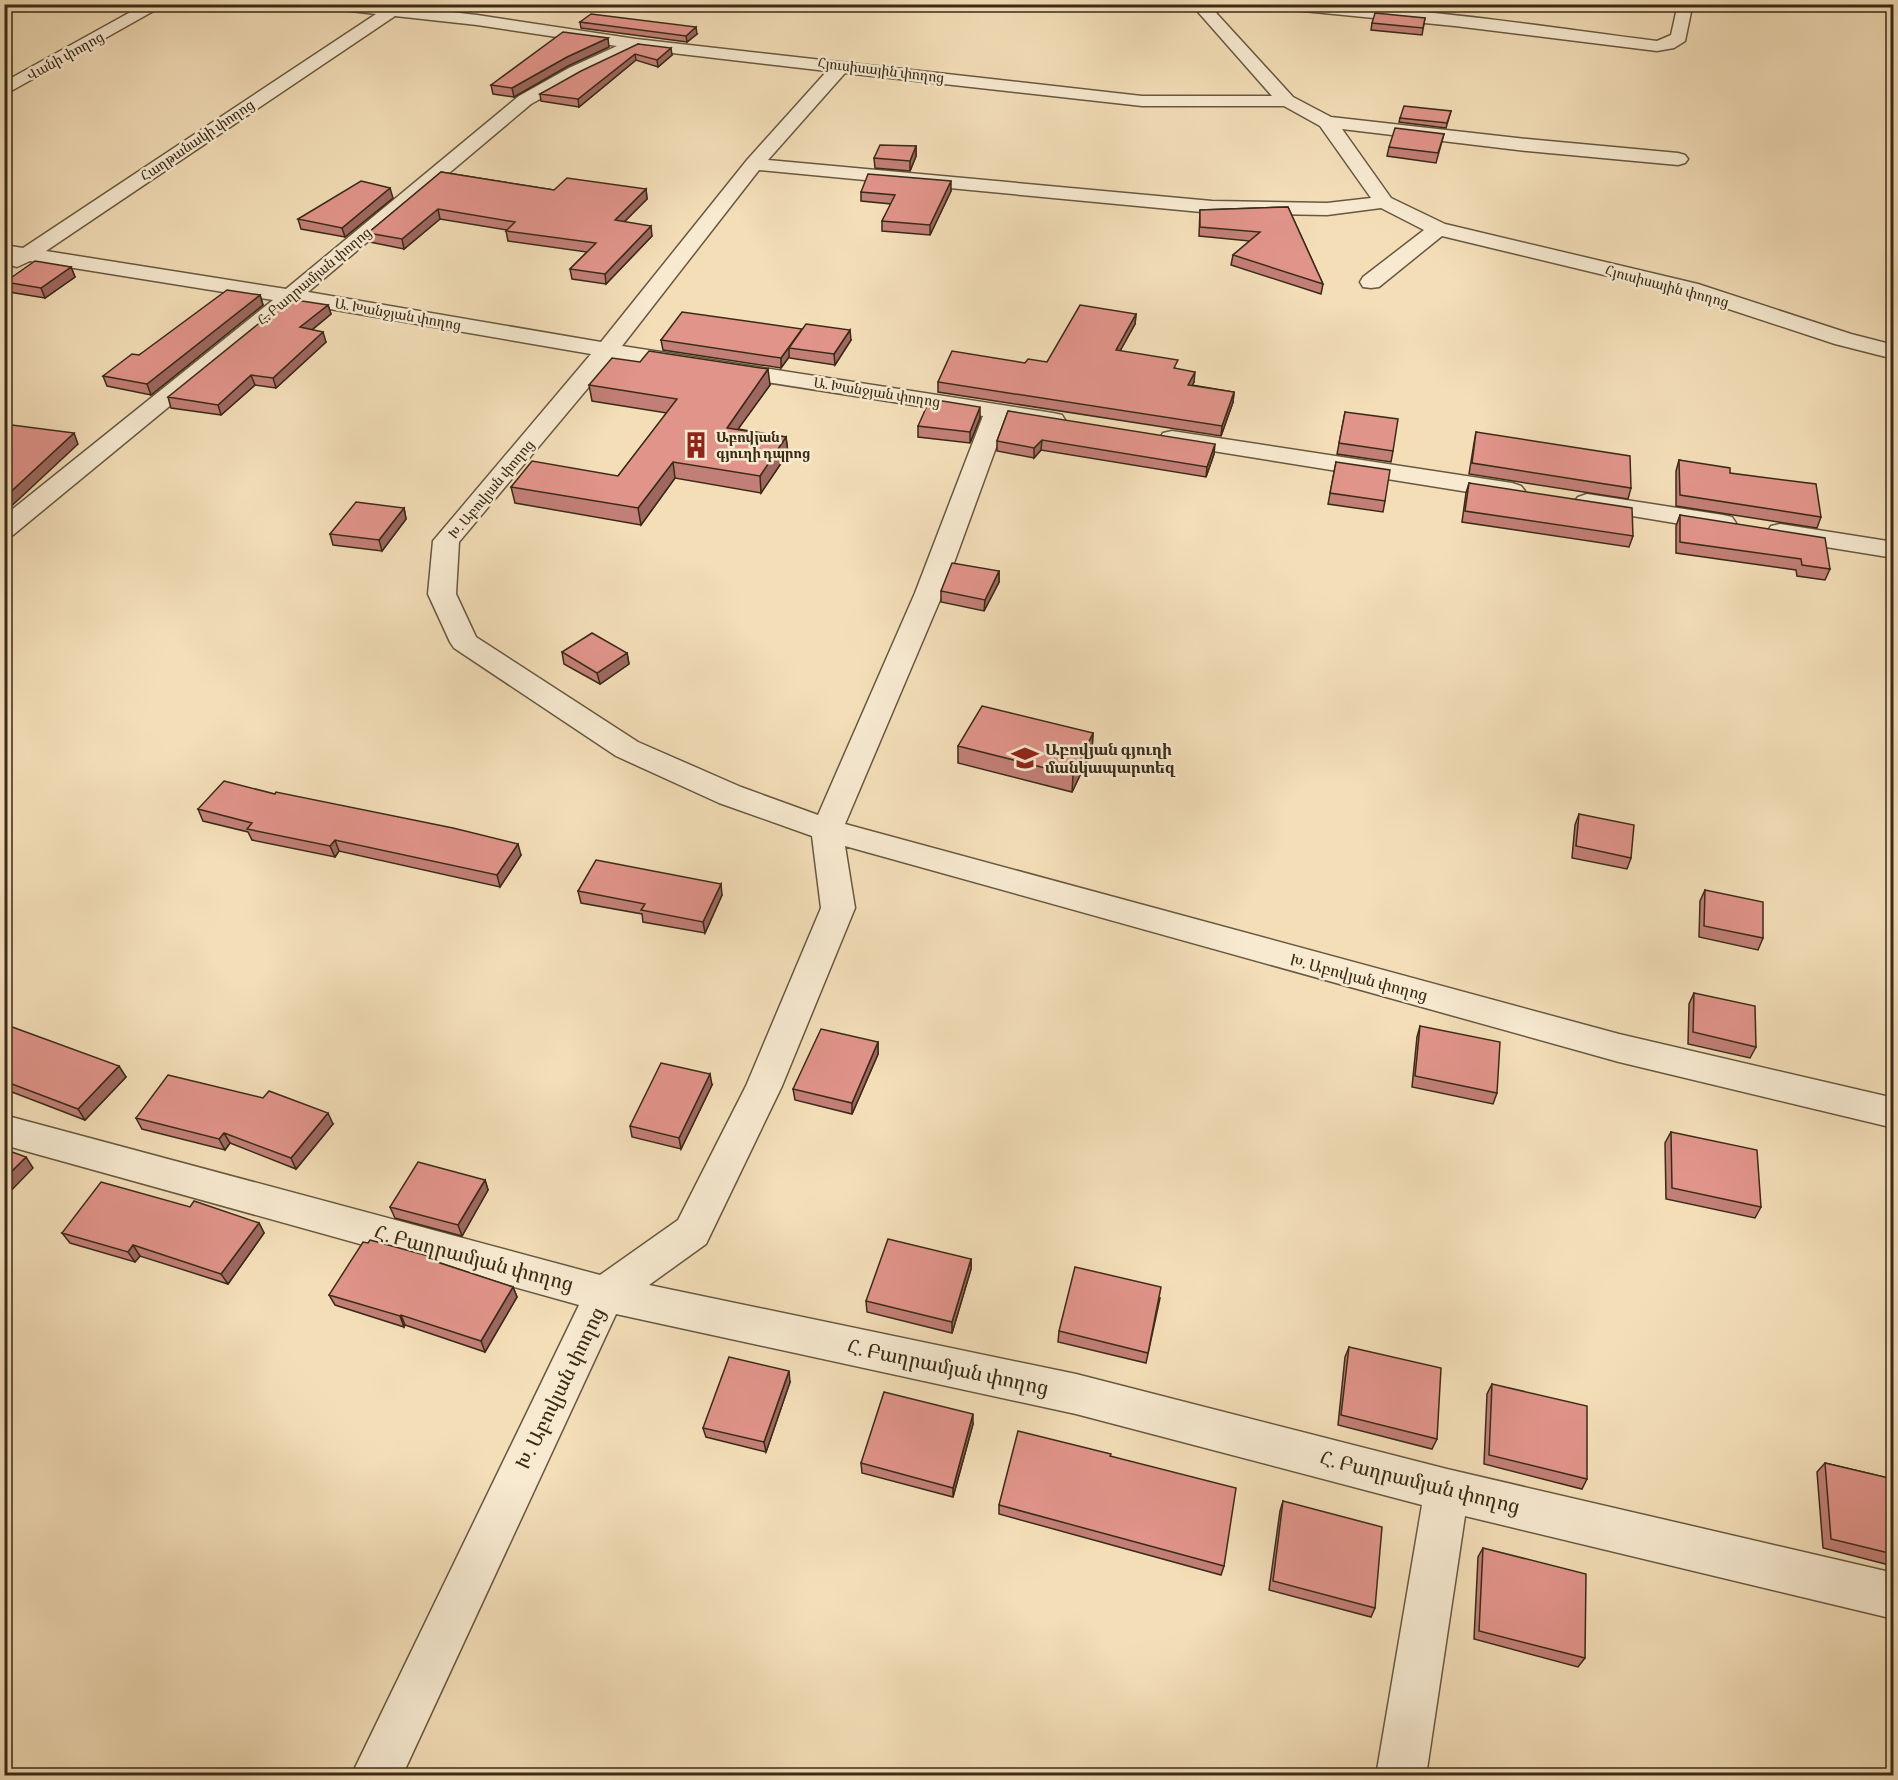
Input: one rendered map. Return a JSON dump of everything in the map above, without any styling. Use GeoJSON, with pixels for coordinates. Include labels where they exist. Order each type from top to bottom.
{"type":"FeatureCollection","features":[{"type":"Feature","properties":{"kind":"street","name":"Վանի փողոց"},"geometry":{"type":"LineString","coordinates":[[4,90],[158,4]]}},
{"type":"Feature","properties":{"kind":"street","name":"Հյուսիսային փողոց"},"geometry":{"type":"LineString","coordinates":[[334,4],[477,20],[636,44],[1142,101],[1287,101],[1327,122],[1384,202],[1438,229],[1690,290],[1843,339],[1893,352]]}},
{"type":"Feature","properties":{"kind":"street"},"geometry":{"type":"LineString","coordinates":[[1199,4],[1287,101]]}},
{"type":"Feature","properties":{"kind":"street"},"geometry":{"type":"LineString","coordinates":[[1283,4],[1455,21],[1657,46],[1668,44],[1679,37],[1683,12]]}},
{"type":"Feature","properties":{"kind":"street","name":"Հաղթանակի փողոց"},"geometry":{"type":"LineString","coordinates":[[4,269],[15,253],[390,12]]}},
{"type":"Feature","properties":{"kind":"street","name":"Հ․ Բաղրամյան փողոց"},"geometry":{"type":"LineString","coordinates":[[4,529],[291,296],[525,100],[575,72],[636,44]]}},
{"type":"Feature","properties":{"kind":"street","name":"Խ․ Աբովյան փողոց"},"geometry":{"type":"LineString","coordinates":[[841,66],[754,164],[607,350],[447,541],[442,594],[464,642],[627,749],[730,795],[827,830],[1619,1048],[1893,1113]]}},
{"type":"Feature","properties":{"kind":"street"},"geometry":{"type":"LineString","coordinates":[[1327,122],[1527,145],[1678,159]]}},
{"type":"Feature","properties":{"kind":"street"},"geometry":{"type":"LineString","coordinates":[[754,164],[1212,207],[1327,209],[1384,202]]}},
{"type":"Feature","properties":{"kind":"street"},"geometry":{"type":"LineString","coordinates":[[1371,282],[1438,229]]}},
{"type":"Feature","properties":{"kind":"street","name":"Ա․ Խանջյան փողոց"},"geometry":{"type":"LineString","coordinates":[[15,253],[291,296],[607,350],[1080,424]]}},
{"type":"Feature","properties":{"kind":"street"},"geometry":{"type":"LineString","coordinates":[[827,830],[929,593],[997,411]]}},
{"type":"Feature","properties":{"kind":"street"},"geometry":{"type":"LineString","coordinates":[[1150,435],[1540,495]]}},
{"type":"Feature","properties":{"kind":"street"},"geometry":{"type":"LineString","coordinates":[[1563,499],[1740,526]]}},
{"type":"Feature","properties":{"kind":"street"},"geometry":{"type":"LineString","coordinates":[[1764,530],[1893,550]]}},
{"type":"Feature","properties":{"kind":"street","name":"Խ․ Աբովյան փողոց"},"geometry":{"type":"LineString","coordinates":[[376,1776],[605,1294],[692,1232],[764,1086],[838,908],[827,830]]}},
{"type":"Feature","properties":{"kind":"street","name":"Հ․ Բաղրամյան փողոց"},"geometry":{"type":"LineString","coordinates":[[4,1130],[605,1294],[1076,1395],[1448,1490],[1893,1596]]}},
{"type":"Feature","properties":{"kind":"street"},"geometry":{"type":"LineString","coordinates":[[1401,1776],[1448,1490]]}},
{"type":"Feature","properties":{"kind":"building"},"geometry":{"type":"Polygon","coordinates":[[[1375,13],[1425,18],[1423,28],[1372,23],[1375,13]]]}},
{"type":"Feature","properties":{"kind":"building"},"geometry":{"type":"Polygon","coordinates":[[[591,14],[696,27],[686,36],[580,22],[591,14]]]}},
{"type":"Feature","properties":{"kind":"building"},"geometry":{"type":"Polygon","coordinates":[[[563,32],[608,38],[567,57],[512,88],[491,85],[563,32]]]}},
{"type":"Feature","properties":{"kind":"building"},"geometry":{"type":"Polygon","coordinates":[[[638,44],[671,48],[657,60],[635,54],[578,99],[540,94],[581,71],[638,44]]]}},
{"type":"Feature","properties":{"kind":"building"},"geometry":{"type":"Polygon","coordinates":[[[1404,106],[1451,111],[1447,123],[1400,118],[1404,106]]]}},
{"type":"Feature","properties":{"kind":"building"},"geometry":{"type":"Polygon","coordinates":[[[1395,128],[1444,134],[1438,153],[1389,147],[1395,128]]]}},
{"type":"Feature","properties":{"kind":"building"},"geometry":{"type":"Polygon","coordinates":[[[880,145],[916,146],[910,161],[874,158],[880,145]]]}},
{"type":"Feature","properties":{"kind":"building"},"geometry":{"type":"Polygon","coordinates":[[[441,172],[554,190],[567,178],[646,189],[615,220],[651,226],[605,274],[570,269],[596,243],[506,231],[515,222],[438,209],[402,239],[368,233],[441,172]]]}},
{"type":"Feature","properties":{"kind":"building"},"geometry":{"type":"Polygon","coordinates":[[[868,174],[951,181],[930,225],[882,221],[895,195],[861,192],[868,174]]]}},
{"type":"Feature","properties":{"kind":"building"},"geometry":{"type":"Polygon","coordinates":[[[361,181],[390,188],[342,228],[298,219],[361,181]]]}},
{"type":"Feature","properties":{"kind":"building"},"geometry":{"type":"Polygon","coordinates":[[[1288,207],[1323,284],[1233,255],[1260,232],[1200,227],[1200,210],[1288,207]]]}},
{"type":"Feature","properties":{"kind":"building"},"geometry":{"type":"Polygon","coordinates":[[[35,261],[71,267],[41,288],[5,282],[35,261]]]}},
{"type":"Feature","properties":{"kind":"building"},"geometry":{"type":"Polygon","coordinates":[[[227,290],[260,295],[147,384],[103,376],[132,354],[139,355],[227,290]]]}},
{"type":"Feature","properties":{"kind":"building"},"geometry":{"type":"Polygon","coordinates":[[[289,299],[328,305],[300,327],[323,332],[273,378],[251,375],[218,405],[168,397],[289,299]]]}},
{"type":"Feature","properties":{"kind":"building"},"geometry":{"type":"Polygon","coordinates":[[[1080,305],[1136,314],[1116,350],[1178,360],[1174,368],[1195,372],[1188,385],[1234,392],[1222,426],[938,382],[952,351],[1025,363],[1028,359],[1047,362],[1080,305]]]}},
{"type":"Feature","properties":{"kind":"building"},"geometry":{"type":"Polygon","coordinates":[[[682,312],[802,329],[781,358],[661,340],[682,312]]]}},
{"type":"Feature","properties":{"kind":"building"},"geometry":{"type":"Polygon","coordinates":[[[806,324],[850,330],[834,354],[789,348],[806,324]]]}},
{"type":"Feature","properties":{"kind":"building"},"geometry":{"type":"Polygon","coordinates":[[[649,351],[768,369],[727,428],[786,437],[760,476],[673,462],[638,508],[511,487],[532,461],[618,476],[677,399],[589,385],[612,358],[640,362],[649,351]]]}},
{"type":"Feature","properties":{"kind":"building"},"geometry":{"type":"Polygon","coordinates":[[[930,399],[980,407],[970,432],[918,426],[930,399]]]}},
{"type":"Feature","properties":{"kind":"building"},"geometry":{"type":"Polygon","coordinates":[[[1008,411],[1215,444],[1207,467],[1042,440],[1034,448],[997,441],[1008,411]]]}},
{"type":"Feature","properties":{"kind":"building"},"geometry":{"type":"Polygon","coordinates":[[[1345,412],[1398,419],[1393,451],[1339,443],[1345,412]]]}},
{"type":"Feature","properties":{"kind":"building"},"geometry":{"type":"Polygon","coordinates":[[[4,424],[74,433],[4,498],[4,424]]]}},
{"type":"Feature","properties":{"kind":"building"},"geometry":{"type":"Polygon","coordinates":[[[1476,432],[1630,456],[1631,488],[1472,463],[1476,432]]]}},
{"type":"Feature","properties":{"kind":"building"},"geometry":{"type":"Polygon","coordinates":[[[1679,460],[1730,468],[1730,473],[1816,484],[1821,517],[1680,495],[1679,460]]]}},
{"type":"Feature","properties":{"kind":"building"},"geometry":{"type":"Polygon","coordinates":[[[1336,462],[1390,470],[1385,501],[1330,493],[1336,462]]]}},
{"type":"Feature","properties":{"kind":"building"},"geometry":{"type":"Polygon","coordinates":[[[1469,483],[1632,508],[1633,536],[1465,511],[1469,483]]]}},
{"type":"Feature","properties":{"kind":"building"},"geometry":{"type":"Polygon","coordinates":[[[356,502],[404,508],[379,540],[330,534],[356,502]]]}},
{"type":"Feature","properties":{"kind":"building"},"geometry":{"type":"Polygon","coordinates":[[[1680,515],[1825,538],[1830,569],[1802,565],[1801,559],[1680,542],[1680,515]]]}},
{"type":"Feature","properties":{"kind":"building"},"geometry":{"type":"Polygon","coordinates":[[[952,563],[999,571],[985,600],[941,591],[952,563]]]}},
{"type":"Feature","properties":{"kind":"building"},"geometry":{"type":"Polygon","coordinates":[[[592,633],[627,653],[597,673],[562,652],[592,633]]]}},
{"type":"Feature","properties":{"kind":"building"},"geometry":{"type":"Polygon","coordinates":[[[982,706],[1093,733],[1073,775],[958,746],[982,706]]]}},
{"type":"Feature","properties":{"kind":"building"},"geometry":{"type":"Polygon","coordinates":[[[224,781],[275,794],[276,792],[453,828],[518,844],[497,875],[335,840],[330,846],[247,829],[252,823],[198,809],[224,781]]]}},
{"type":"Feature","properties":{"kind":"building"},"geometry":{"type":"Polygon","coordinates":[[[1579,814],[1634,825],[1631,858],[1576,846],[1579,814]]]}},
{"type":"Feature","properties":{"kind":"building"},"geometry":{"type":"Polygon","coordinates":[[[596,860],[721,884],[703,922],[641,910],[645,904],[578,891],[596,860]]]}},
{"type":"Feature","properties":{"kind":"building"},"geometry":{"type":"Polygon","coordinates":[[[1705,890],[1763,902],[1763,938],[1704,926],[1705,890]]]}},
{"type":"Feature","properties":{"kind":"building"},"geometry":{"type":"Polygon","coordinates":[[[1694,993],[1755,1006],[1756,1047],[1693,1032],[1694,993]]]}},
{"type":"Feature","properties":{"kind":"building"},"geometry":{"type":"Polygon","coordinates":[[[4,1024],[119,1066],[78,1109],[4,1081],[4,1024]]]}},
{"type":"Feature","properties":{"kind":"building"},"geometry":{"type":"Polygon","coordinates":[[[1420,1026],[1500,1042],[1497,1093],[1415,1076],[1420,1026]]]}},
{"type":"Feature","properties":{"kind":"building"},"geometry":{"type":"Polygon","coordinates":[[[821,1029],[878,1042],[852,1103],[793,1089],[821,1029]]]}},
{"type":"Feature","properties":{"kind":"building"},"geometry":{"type":"Polygon","coordinates":[[[661,1063],[710,1074],[679,1138],[630,1126],[661,1063]]]}},
{"type":"Feature","properties":{"kind":"building"},"geometry":{"type":"Polygon","coordinates":[[[168,1075],[263,1098],[269,1091],[328,1113],[291,1158],[224,1133],[219,1139],[136,1118],[168,1075]]]}},
{"type":"Feature","properties":{"kind":"building"},"geometry":{"type":"Polygon","coordinates":[[[1671,1132],[1757,1150],[1761,1207],[1672,1188],[1671,1132]]]}},
{"type":"Feature","properties":{"kind":"building"},"geometry":{"type":"Polygon","coordinates":[[[4,1149],[26,1157],[4,1179],[4,1149]]]}},
{"type":"Feature","properties":{"kind":"building"},"geometry":{"type":"Polygon","coordinates":[[[418,1162],[485,1180],[458,1225],[390,1207],[418,1162]]]}},
{"type":"Feature","properties":{"kind":"building"},"geometry":{"type":"Polygon","coordinates":[[[101,1182],[190,1207],[194,1201],[259,1223],[221,1274],[133,1245],[128,1252],[62,1233],[101,1182]]]}},
{"type":"Feature","properties":{"kind":"building"},"geometry":{"type":"Polygon","coordinates":[[[888,1239],[971,1259],[952,1322],[866,1301],[888,1239]]]}},
{"type":"Feature","properties":{"kind":"building"},"geometry":{"type":"Polygon","coordinates":[[[370,1240],[439,1259],[437,1262],[513,1287],[481,1341],[329,1295],[363,1242],[368,1243],[370,1240]]]}},
{"type":"Feature","properties":{"kind":"building"},"geometry":{"type":"Polygon","coordinates":[[[1075,1267],[1161,1287],[1148,1353],[1059,1331],[1075,1267]]]}},
{"type":"Feature","properties":{"kind":"building"},"geometry":{"type":"Polygon","coordinates":[[[1349,1347],[1441,1368],[1437,1439],[1341,1415],[1349,1347]]]}},
{"type":"Feature","properties":{"kind":"building"},"geometry":{"type":"Polygon","coordinates":[[[729,1357],[789,1371],[764,1442],[703,1428],[729,1357]]]}},
{"type":"Feature","properties":{"kind":"building"},"geometry":{"type":"Polygon","coordinates":[[[1492,1384],[1587,1406],[1587,1479],[1489,1455],[1492,1384]]]}},
{"type":"Feature","properties":{"kind":"building"},"geometry":{"type":"Polygon","coordinates":[[[884,1392],[973,1414],[953,1488],[861,1463],[884,1392]]]}},
{"type":"Feature","properties":{"kind":"building"},"geometry":{"type":"Polygon","coordinates":[[[1018,1431],[1236,1488],[1224,1566],[999,1505],[1018,1431]]]}},
{"type":"Feature","properties":{"kind":"building"},"geometry":{"type":"Polygon","coordinates":[[[1825,1463],[1893,1479],[1893,1554],[1831,1539],[1825,1463]]]}},
{"type":"Feature","properties":{"kind":"building"},"geometry":{"type":"Polygon","coordinates":[[[1283,1501],[1382,1527],[1375,1608],[1273,1581],[1283,1501]]]}},
{"type":"Feature","properties":{"kind":"building"},"geometry":{"type":"Polygon","coordinates":[[[1483,1548],[1586,1574],[1585,1658],[1479,1631],[1483,1548]]]}},
{"type":"Feature","properties":{"kind":"place","name":"Աբովյան գյուղի դպրոց"},"geometry":{"type":"Point","coordinates":[696,445]}},
{"type":"Feature","properties":{"kind":"place","name":"Աբովյան գյուղի մանկապարտեզ"},"geometry":{"type":"Point","coordinates":[1025,758]}}]}
